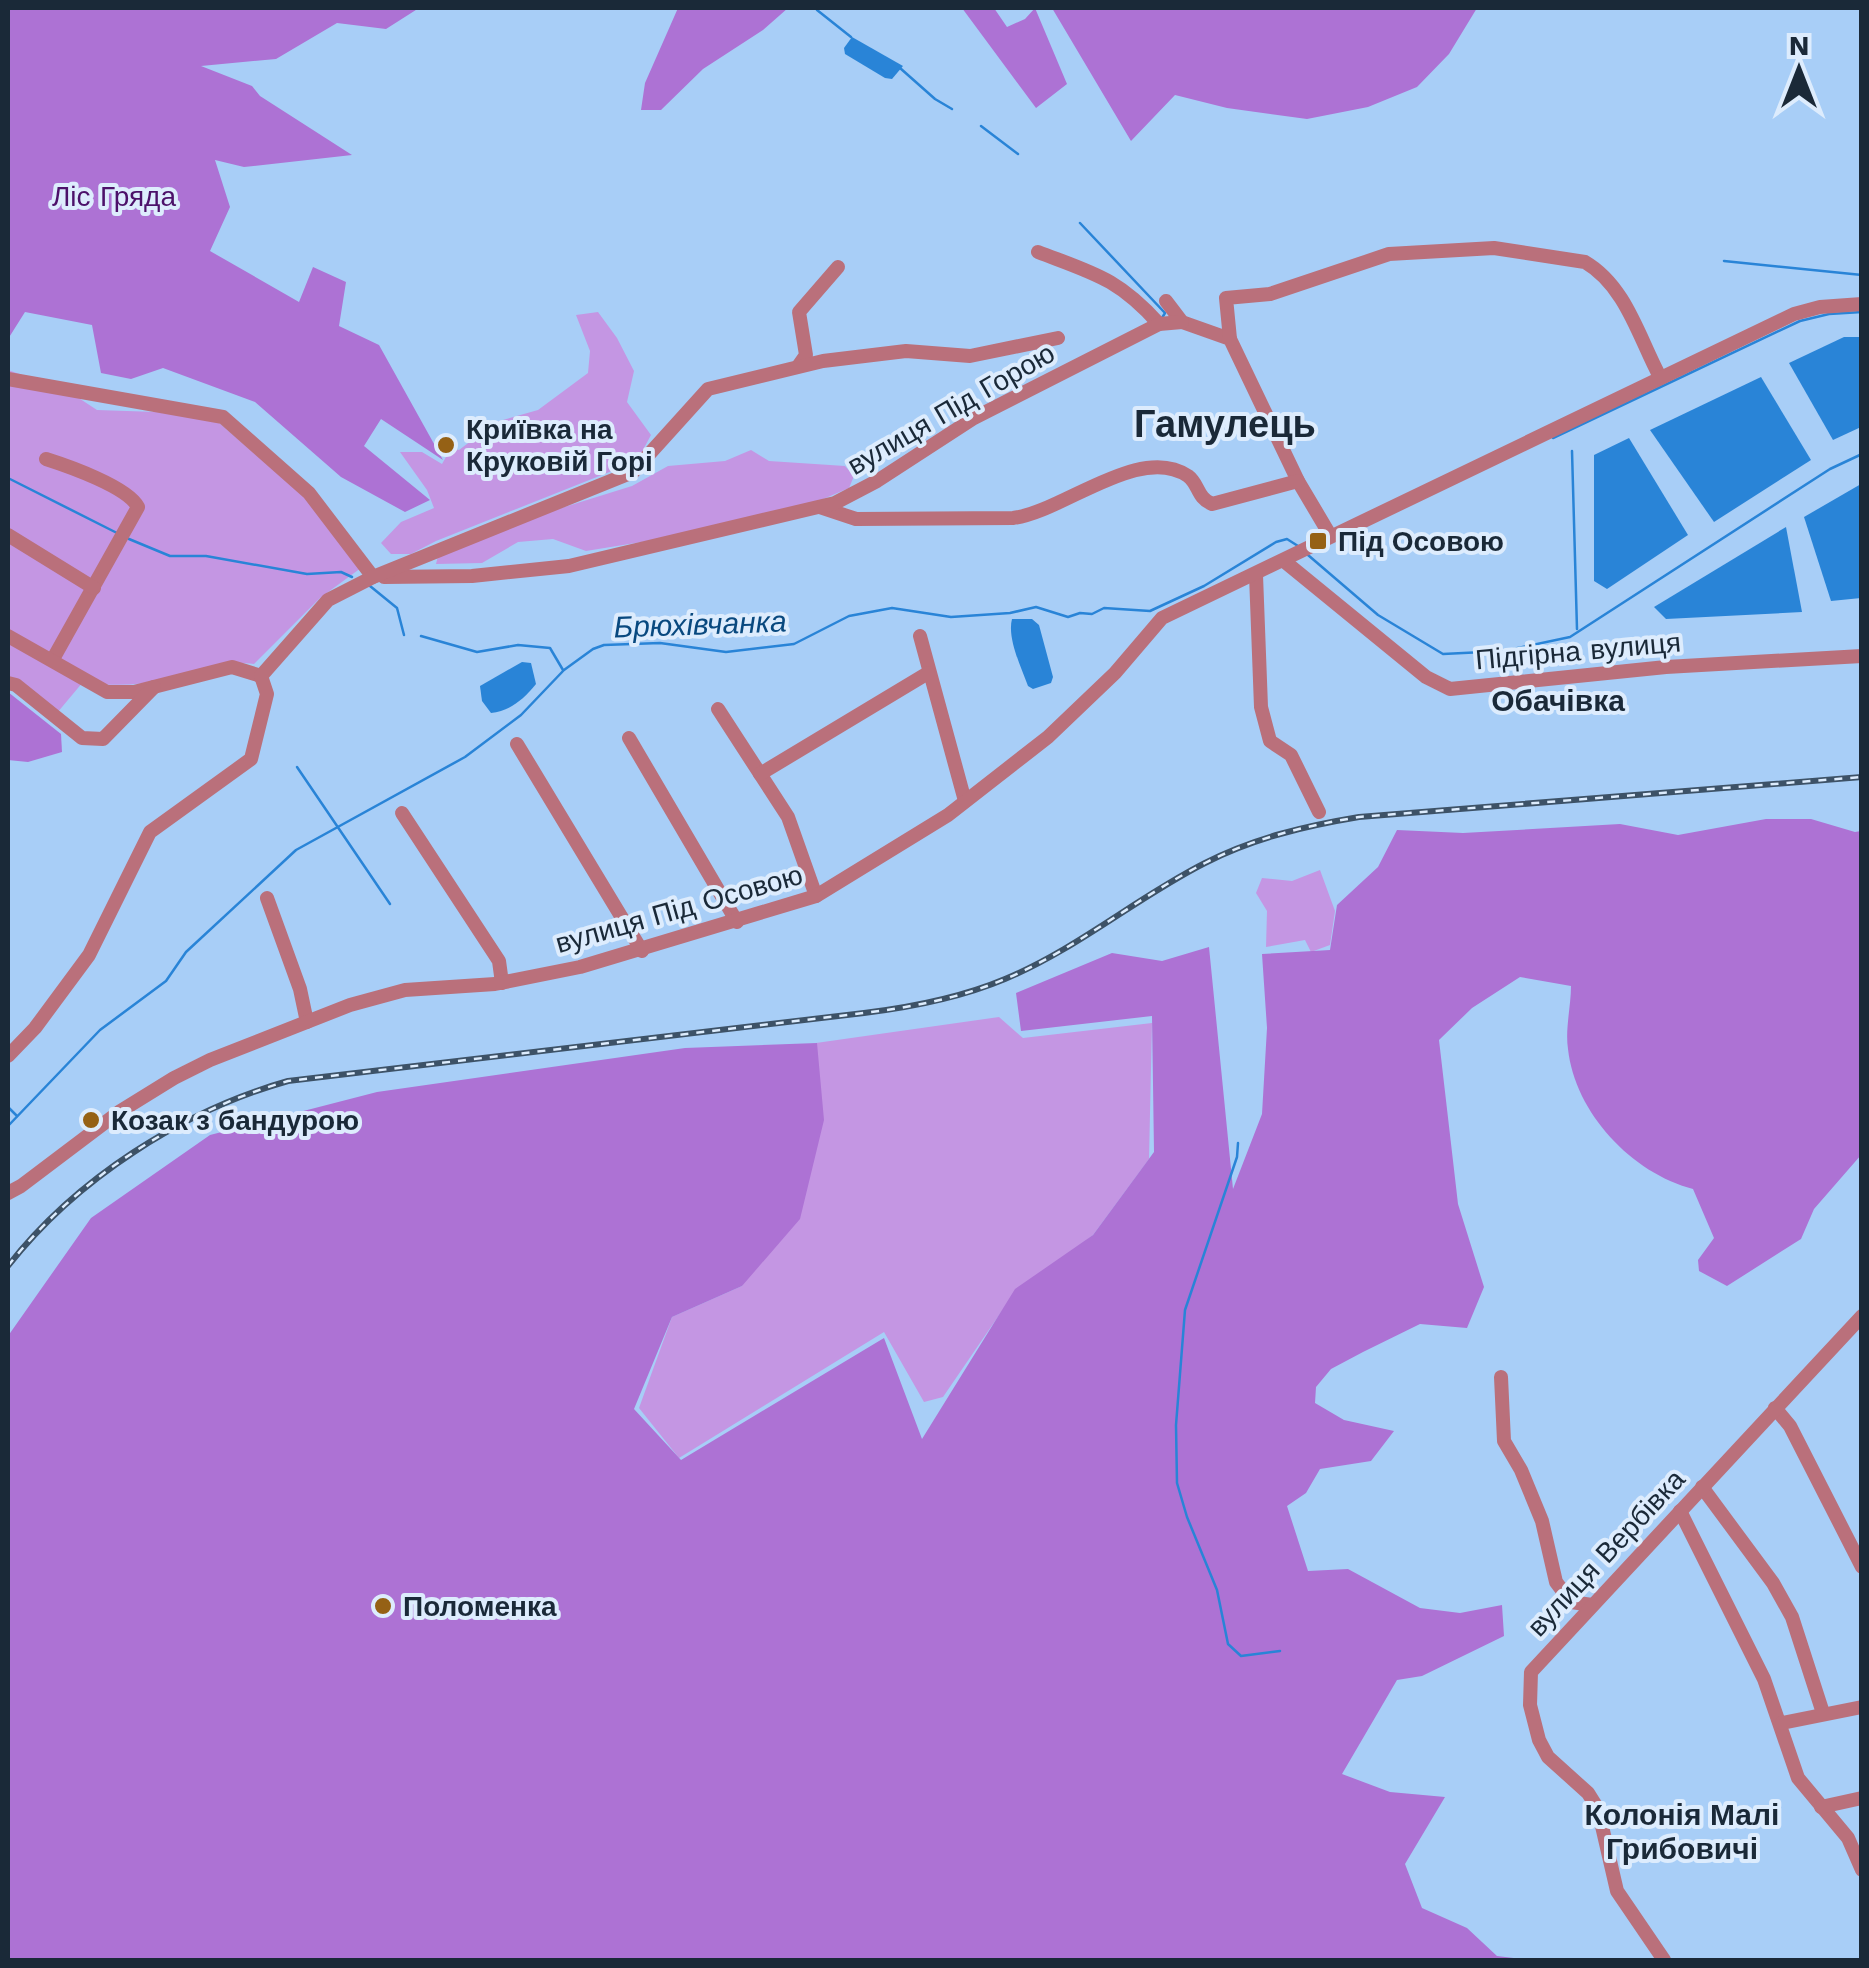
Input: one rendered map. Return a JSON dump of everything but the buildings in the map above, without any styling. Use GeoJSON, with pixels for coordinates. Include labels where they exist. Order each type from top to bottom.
{"type":"FeatureCollection","features":[{"type":"Feature","properties":{"kind":"street"},"geometry":{"type":"LineString","coordinates":[[1660,377],[1624,304],[1596,268],[1585,262],[1494,248],[1389,254],[1270,294],[1226,298],[1230,339],[1298,481],[1330,535],[1794,314],[1820,307],[1862,304]]}},
{"type":"Feature","properties":{"kind":"street"},"geometry":{"type":"LineString","coordinates":[[1038,252],[1114,283],[1134,296],[1159,324],[1182,322],[1230,339]]}},
{"type":"Feature","properties":{"kind":"street"},"geometry":{"type":"LineString","coordinates":[[799,365],[806,355],[799,312],[838,267]]}},
{"type":"Feature","properties":{"kind":"street"},"geometry":{"type":"LineString","coordinates":[[1166,301],[1182,322]]}},
{"type":"Feature","properties":{"kind":"street","name":"вулиця Під Горою"},"geometry":{"type":"LineString","coordinates":[[373,577],[472,576],[569,566],[835,503],[878,481],[974,418],[1159,324]]}},
{"type":"Feature","properties":{"kind":"street"},"geometry":{"type":"LineString","coordinates":[[261,676],[328,600],[373,577],[633,472],[708,389],[799,365],[906,351],[970,356],[1058,338]]}},
{"type":"Feature","properties":{"kind":"street"},"geometry":{"type":"LineString","coordinates":[[8,379],[222,416],[309,493],[373,577]]}},
{"type":"Feature","properties":{"kind":"street"},"geometry":{"type":"LineString","coordinates":[[46,459],[74,468],[136,501],[136,513],[53,659]]}},
{"type":"Feature","properties":{"kind":"street"},"geometry":{"type":"LineString","coordinates":[[819,507],[856,519],[1013,518],[1032,516],[1137,470],[1167,468],[1188,476],[1199,496],[1212,504],[1298,481]]}},
{"type":"Feature","properties":{"kind":"street"},"geometry":{"type":"LineString","coordinates":[[8,534],[94,588]]}},
{"type":"Feature","properties":{"kind":"street","name":"вулиця Під Осовою"},"geometry":{"type":"LineString","coordinates":[[8,1193],[119,1112],[174,1078],[307,1022],[405,990],[502,983],[642,951],[816,896],[965,801],[1062,726],[1162,618],[1256,575],[1330,535]]}},
{"type":"Feature","properties":{"kind":"street","name":"Підгірна вулиця"},"geometry":{"type":"LineString","coordinates":[[1289,558],[1426,677],[1450,688],[1666,667],[1862,656]]}},
{"type":"Feature","properties":{"kind":"street"},"geometry":{"type":"LineString","coordinates":[[1256,575],[1261,707],[1270,741],[1291,755],[1319,812]]}},
{"type":"Feature","properties":{"kind":"street"},"geometry":{"type":"LineString","coordinates":[[8,636],[107,692],[134,692],[232,667],[261,676]]}},
{"type":"Feature","properties":{"kind":"street"},"geometry":{"type":"LineString","coordinates":[[920,636],[965,801]]}},
{"type":"Feature","properties":{"kind":"street"},"geometry":{"type":"LineString","coordinates":[[760,774],[928,673]]}},
{"type":"Feature","properties":{"kind":"street"},"geometry":{"type":"LineString","coordinates":[[8,1056],[89,955],[150,832],[251,760],[267,694],[261,676]]}},
{"type":"Feature","properties":{"kind":"street"},"geometry":{"type":"LineString","coordinates":[[8,682],[82,738],[103,739],[154,687]]}},
{"type":"Feature","properties":{"kind":"street"},"geometry":{"type":"LineString","coordinates":[[718,708],[788,817],[816,896]]}},
{"type":"Feature","properties":{"kind":"street"},"geometry":{"type":"LineString","coordinates":[[629,738],[737,922]]}},
{"type":"Feature","properties":{"kind":"street"},"geometry":{"type":"LineString","coordinates":[[517,744],[642,951]]}},
{"type":"Feature","properties":{"kind":"street"},"geometry":{"type":"LineString","coordinates":[[402,813],[500,961],[502,983]]}},
{"type":"Feature","properties":{"kind":"street"},"geometry":{"type":"LineString","coordinates":[[267,898],[300,989],[307,1022]]}},
{"type":"Feature","properties":{"kind":"street","name":"вулиця Вербівка"},"geometry":{"type":"LineString","coordinates":[[1664,1960],[1617,1891],[1598,1809],[1588,1792],[1548,1757],[1539,1740],[1530,1705],[1531,1672],[1862,1316]]}},
{"type":"Feature","properties":{"kind":"street"},"geometry":{"type":"LineString","coordinates":[[1501,1377],[1504,1441],[1542,1521],[1556,1582],[1571,1602],[1592,1605]]}},
{"type":"Feature","properties":{"kind":"street"},"geometry":{"type":"LineString","coordinates":[[1775,1408],[1790,1426],[1862,1567]]}},
{"type":"Feature","properties":{"kind":"street"},"geometry":{"type":"LineString","coordinates":[[1702,1487],[1774,1583],[1792,1617],[1823,1713]]}},
{"type":"Feature","properties":{"kind":"street"},"geometry":{"type":"LineString","coordinates":[[1680,1511],[1764,1679],[1798,1778],[1854,1848],[1862,1870]]}},
{"type":"Feature","properties":{"kind":"street"},"geometry":{"type":"LineString","coordinates":[[1782,1723],[1862,1707]]}},
{"type":"Feature","properties":{"kind":"street"},"geometry":{"type":"LineString","coordinates":[[1820,1807],[1862,1798]]}},
{"type":"Feature","properties":{"kind":"shaded area"},"geometry":{"type":"Polygon","coordinates":[[[598,312],[634,371],[627,402],[651,435],[637,461],[411,554],[391,554],[381,543],[401,522],[434,508],[427,490],[400,452],[422,452],[442,464],[451,448],[459,450],[496,422],[538,410],[588,373],[590,351],[576,315],[598,312]]]}},
{"type":"Feature","properties":{"kind":"shaded area"},"geometry":{"type":"Polygon","coordinates":[[[8,370],[68,391],[97,410],[186,413],[217,421],[305,497],[365,565],[320,598],[254,664],[220,665],[137,684],[83,682],[57,713],[8,679],[8,370]]]}},
{"type":"Feature","properties":{"kind":"shaded area"},"geometry":{"type":"Polygon","coordinates":[[[751,450],[769,461],[845,466],[854,476],[849,488],[821,500],[660,539],[586,551],[553,539],[518,542],[482,563],[436,564],[438,556],[542,514],[632,486],[668,466],[725,461],[751,450]]]}},
{"type":"Feature","properties":{"kind":"shaded area"},"geometry":{"type":"Polygon","coordinates":[[[1320,870],[1335,911],[1330,945],[1311,952],[1305,940],[1266,947],[1267,911],[1256,893],[1262,878],[1292,881],[1320,870]]]}},
{"type":"Feature","properties":{"kind":"shaded area"},"geometry":{"type":"Polygon","coordinates":[[[999,1017],[1023,1038],[1152,1023],[1149,1159],[1093,1235],[1008,1302],[943,1397],[924,1402],[884,1332],[679,1458],[639,1408],[672,1317],[742,1286],[823,1120],[816,1043],[999,1017]]]}},
{"type":"Feature","properties":{"kind":"green space","name":"Ліс Гряда"},"geometry":{"type":"Polygon","coordinates":[[[8,8],[419,8],[386,29],[337,23],[276,59],[201,66],[252,86],[260,96],[352,155],[244,167],[215,160],[230,207],[210,251],[299,302],[313,267],[346,282],[339,326],[379,345],[443,460],[381,419],[364,446],[430,500],[405,512],[341,477],[255,402],[163,368],[131,379],[101,373],[92,325],[25,312],[8,339],[8,8]]]}},
{"type":"Feature","properties":{"kind":"green space"},"geometry":{"type":"Polygon","coordinates":[[[678,8],[788,8],[763,30],[703,69],[661,110],[641,110],[645,83],[678,8]]]}},
{"type":"Feature","properties":{"kind":"green space"},"geometry":{"type":"Polygon","coordinates":[[[962,8],[994,8],[1007,27],[1025,19],[1035,8],[1067,84],[1036,108],[962,8]]]}},
{"type":"Feature","properties":{"kind":"green space"},"geometry":{"type":"Polygon","coordinates":[[[1052,8],[1477,8],[1449,54],[1417,87],[1368,107],[1307,119],[1227,108],[1175,95],[1131,141],[1052,8]]]}},
{"type":"Feature","properties":{"kind":"green space"},"geometry":{"type":"Polygon","coordinates":[[[8,692],[61,734],[62,752],[28,762],[8,760],[8,692]]]}},
{"type":"Feature","properties":{"kind":"green space"},"geometry":{"type":"Polygon","coordinates":[[[1766,819],[1811,819],[1861,831],[1861,1155],[1814,1209],[1801,1239],[1727,1286],[1699,1271],[1698,1260],[1714,1238],[1693,1189],[1670,1181],[1628,1155],[1610,1137],[1582,1096],[1568,1049],[1571,986],[1520,977],[1472,1008],[1439,1040],[1458,1204],[1484,1287],[1467,1328],[1420,1324],[1331,1369],[1316,1387],[1315,1403],[1344,1420],[1394,1431],[1371,1461],[1320,1469],[1306,1493],[1287,1506],[1308,1571],[1348,1569],[1420,1608],[1460,1613],[1502,1605],[1504,1636],[1422,1676],[1397,1680],[1342,1774],[1390,1792],[1445,1797],[1405,1864],[1422,1908],[1467,1928],[1497,1956],[1531,1960],[8,1960],[8,1336],[91,1218],[210,1135],[377,1092],[685,1048],[817,1043],[824,1120],[800,1219],[742,1286],[672,1317],[634,1409],[681,1460],[884,1338],[922,1439],[1015,1289],[1093,1235],[1154,1152],[1152,1016],[1021,1031],[1016,993],[1112,953],[1162,961],[1209,947],[1233,1189],[1262,1114],[1267,1028],[1262,954],[1330,950],[1337,905],[1378,867],[1397,830],[1463,833],[1620,824],[1678,835],[1766,819]]]}},
{"type":"Feature","properties":{"kind":"water"},"geometry":{"type":"Polygon","coordinates":[[[852,37],[903,66],[892,79],[885,78],[845,54],[844,48],[852,37]]]}},
{"type":"Feature","properties":{"kind":"water"},"geometry":{"type":"Polygon","coordinates":[[[1844,337],[1861,337],[1861,427],[1833,440],[1789,363],[1844,337]]]}},
{"type":"Feature","properties":{"kind":"water"},"geometry":{"type":"Polygon","coordinates":[[[1761,377],[1811,460],[1714,522],[1650,430],[1761,377]]]}},
{"type":"Feature","properties":{"kind":"water"},"geometry":{"type":"Polygon","coordinates":[[[1629,438],[1688,535],[1607,589],[1594,581],[1594,455],[1629,438]]]}},
{"type":"Feature","properties":{"kind":"water"},"geometry":{"type":"Polygon","coordinates":[[[1861,484],[1861,598],[1831,601],[1804,517],[1861,484]]]}},
{"type":"Feature","properties":{"kind":"water"},"geometry":{"type":"Polygon","coordinates":[[[1786,527],[1802,612],[1666,619],[1654,607],[1786,527]]]}},
{"type":"Feature","properties":{"kind":"water"},"geometry":{"type":"Polygon","coordinates":[[[1012,619],[1032,619],[1039,625],[1053,677],[1051,683],[1033,689],[1028,686],[1013,644],[1012,619]]]}},
{"type":"Feature","properties":{"kind":"water"},"geometry":{"type":"Polygon","coordinates":[[[522,662],[531,663],[536,684],[516,703],[491,713],[482,701],[480,686],[522,662]]]}},
{"type":"Feature","properties":{"kind":"waterway"},"geometry":{"type":"LineString","coordinates":[[817,10],[851,37]]}},
{"type":"Feature","properties":{"kind":"waterway"},"geometry":{"type":"LineString","coordinates":[[900,68],[952,109]]}},
{"type":"Feature","properties":{"kind":"waterway"},"geometry":{"type":"LineString","coordinates":[[981,126],[1018,154]]}},
{"type":"Feature","properties":{"kind":"waterway"},"geometry":{"type":"LineString","coordinates":[[1080,223],[1165,313],[1162,318]]}},
{"type":"Feature","properties":{"kind":"waterway"},"geometry":{"type":"LineString","coordinates":[[1724,261],[1862,275]]}},
{"type":"Feature","properties":{"kind":"waterway"},"geometry":{"type":"LineString","coordinates":[[1553,438],[1800,321],[1862,312]]}},
{"type":"Feature","properties":{"kind":"waterway"},"geometry":{"type":"LineString","coordinates":[[1572,451],[1577,629]]}},
{"type":"Feature","properties":{"kind":"waterway"},"geometry":{"type":"LineString","coordinates":[[1308,555],[1378,615],[1443,654],[1504,651],[1570,637],[1830,469],[1862,454]]}},
{"type":"Feature","properties":{"kind":"waterway"},"geometry":{"type":"LineString","coordinates":[[8,478],[117,533]]}},
{"type":"Feature","properties":{"kind":"waterway"},"geometry":{"type":"LineString","coordinates":[[129,539],[170,556],[206,556],[307,574],[341,572],[352,577]]}},
{"type":"Feature","properties":{"kind":"waterway","name":"Брюхівчанка"},"geometry":{"type":"LineString","coordinates":[[8,1126],[100,1030],[166,981],[186,952],[296,850],[465,757],[521,715],[564,670],[593,649],[604,645],[660,643],[726,652],[794,644],[849,616],[892,608],[951,617],[1036,607],[1068,617],[1104,608],[1150,611],[1204,586],[1276,542],[1287,539],[1298,546]]}},
{"type":"Feature","properties":{"kind":"waterway"},"geometry":{"type":"LineString","coordinates":[[370,586],[397,608],[404,635]]}},
{"type":"Feature","properties":{"kind":"waterway"},"geometry":{"type":"LineString","coordinates":[[421,636],[477,652],[518,645],[550,648],[563,670]]}},
{"type":"Feature","properties":{"kind":"waterway"},"geometry":{"type":"LineString","coordinates":[[297,767],[390,904]]}},
{"type":"Feature","properties":{"kind":"waterway"},"geometry":{"type":"LineString","coordinates":[[8,1107],[17,1116]]}},
{"type":"Feature","properties":{"kind":"waterway"},"geometry":{"type":"LineString","coordinates":[[1238,1143],[1237,1157],[1185,1310],[1176,1425],[1177,1483],[1217,1590],[1228,1644],[1241,1656],[1280,1651]]}},
{"type":"Feature","properties":{"kind":"railway"},"geometry":{"type":"LineString","coordinates":[[8,1266],[66,1205],[134,1152],[209,1110],[288,1081],[864,1013],[936,1001],[988,986],[1031,967],[1223,854],[1280,834],[1359,817],[1862,777]]}},
{"type":"Feature","properties":{"kind":"place","name":"Криївка на Круковій Горі"},"geometry":{"type":"Point","coordinates":[446,445]}},
{"type":"Feature","properties":{"kind":"place","name":"Під Осовою"},"geometry":{"type":"Point","coordinates":[1318,541]}},
{"type":"Feature","properties":{"kind":"place","name":"Козак з бандурою"},"geometry":{"type":"Point","coordinates":[91,1120]}},
{"type":"Feature","properties":{"kind":"place","name":"Поломенка"},"geometry":{"type":"Point","coordinates":[383,1606]}},
{"type":"Feature","properties":{"kind":"district","name":"Гамулець"},"geometry":{"type":"Point","coordinates":[1225,424]}},
{"type":"Feature","properties":{"kind":"district","name":"Обачівка"},"geometry":{"type":"Point","coordinates":[1558,700]}},
{"type":"Feature","properties":{"kind":"district","name":"Колонія Малі Грибовичі"},"geometry":{"type":"Point","coordinates":[1682,1831]}}]}
